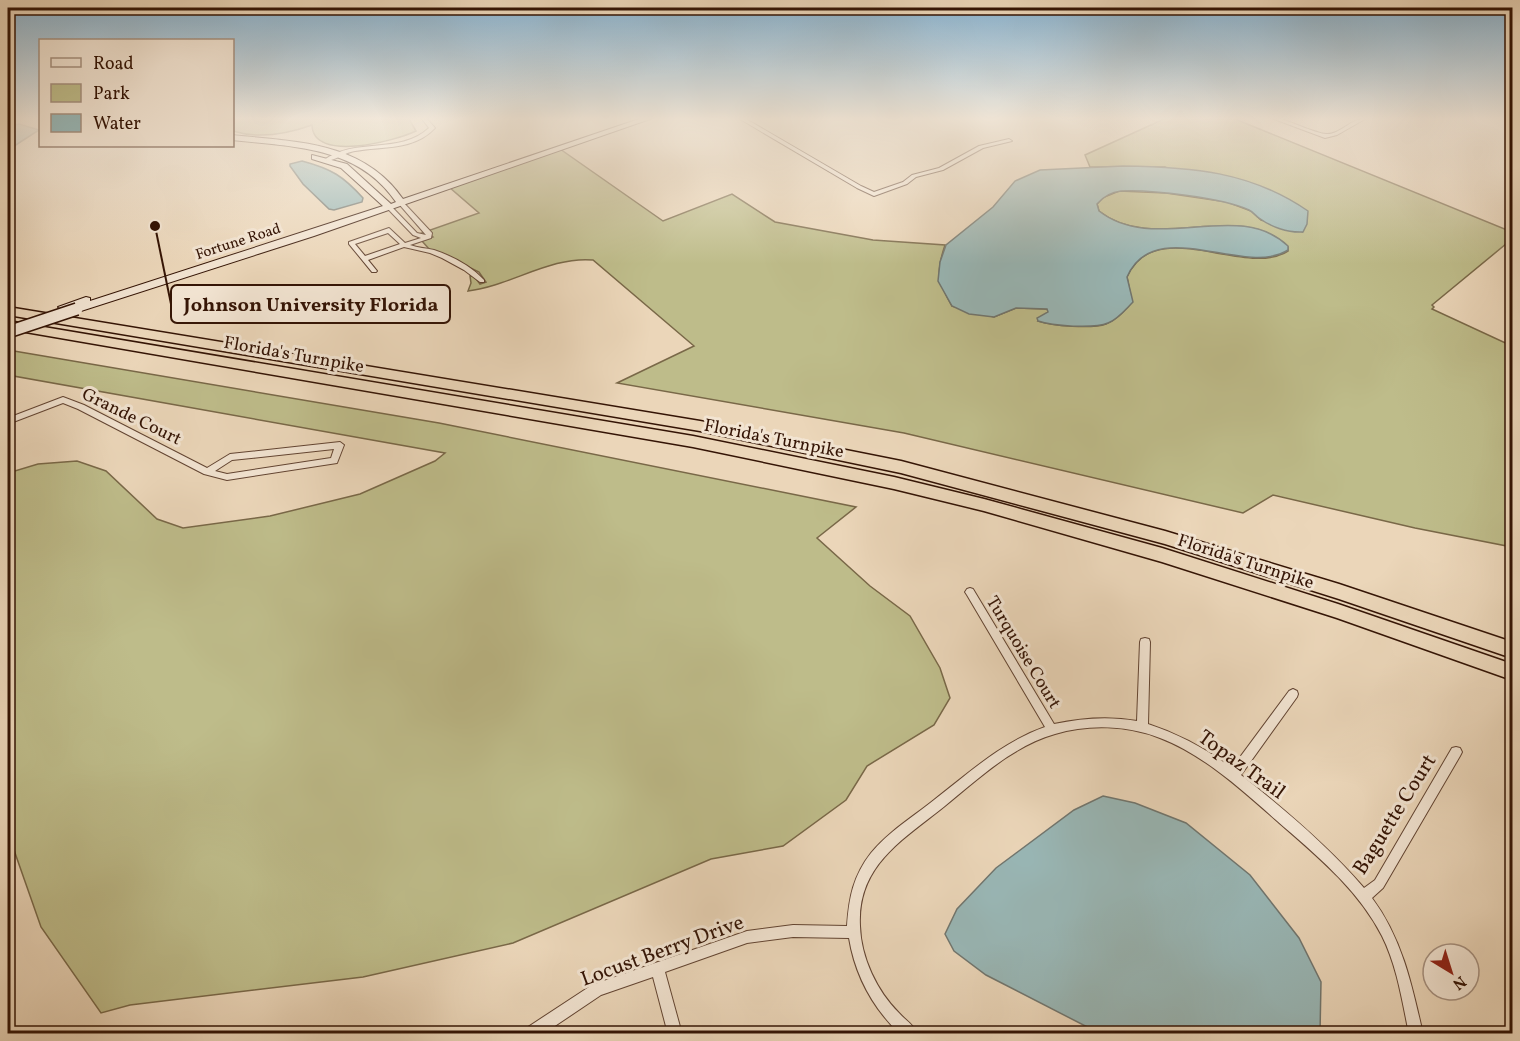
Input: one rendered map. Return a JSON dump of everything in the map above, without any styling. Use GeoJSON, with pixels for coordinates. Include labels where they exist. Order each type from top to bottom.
{"type":"FeatureCollection","features":[{"type":"Feature","properties":{"kind":"highway","name":"Florida's Turnpike"},"geometry":{"type":"LineString","coordinates":[[8,311],[714,429],[894,465],[1075,510],[1168,537],[1394,609],[1512,650]]}},
{"type":"Feature","properties":{"kind":"highway","name":"Florida's Turnpike"},"geometry":{"type":"LineString","coordinates":[[8,326],[708,444],[889,482],[1050,522],[1165,556],[1371,622],[1512,672]]}},
{"type":"Feature","properties":{"kind":"main road"},"geometry":{"type":"LineString","coordinates":[[346,168],[386,205]]}},
{"type":"Feature","properties":{"kind":"main road"},"geometry":{"type":"LineString","coordinates":[[370,168],[400,201]]}},
{"type":"Feature","properties":{"kind":"main road","name":"Fortune Road"},"geometry":{"type":"LineString","coordinates":[[8,332],[499,168]]}},
{"type":"Feature","properties":{"kind":"main road","name":"Fortune Road"},"geometry":{"type":"LineString","coordinates":[[8,326],[309,231]]}},
{"type":"Feature","properties":{"kind":"street"},"geometry":{"type":"LineString","coordinates":[[826,168],[874,194],[904,183],[914,176],[944,168]]}},
{"type":"Feature","properties":{"kind":"street"},"geometry":{"type":"LineString","coordinates":[[400,201],[429,233],[429,237]]}},
{"type":"Feature","properties":{"kind":"street"},"geometry":{"type":"LineString","coordinates":[[386,205],[415,234],[429,237]]}},
{"type":"Feature","properties":{"kind":"street"},"geometry":{"type":"LineString","coordinates":[[374,270],[351,243],[389,230],[404,245],[416,251],[432,252],[477,274],[482,281]]}},
{"type":"Feature","properties":{"kind":"street"},"geometry":{"type":"LineString","coordinates":[[364,259],[429,237]]}},
{"type":"Feature","properties":{"kind":"street","name":"Grande Court"},"geometry":{"type":"LineString","coordinates":[[8,421],[63,400],[207,472],[227,477],[334,461],[340,445],[230,457],[207,472]]}},
{"type":"Feature","properties":{"kind":"street","name":"Turquoise Court"},"geometry":{"type":"LineString","coordinates":[[970,592],[1051,728]]}},
{"type":"Feature","properties":{"kind":"street"},"geometry":{"type":"LineString","coordinates":[[1142,727],[1144,642]]}},
{"type":"Feature","properties":{"kind":"street"},"geometry":{"type":"LineString","coordinates":[[1233,776],[1293,694]]}},
{"type":"Feature","properties":{"kind":"street","name":"Topaz Trail"},"geometry":{"type":"LineString","coordinates":[[911,1034],[885,1008],[874,992],[856,949],[853,932],[855,909],[865,873],[883,849],[1003,752],[1033,734],[1051,728],[1093,723],[1142,727],[1187,746],[1233,776],[1330,858],[1364,896],[1379,917],[1395,950],[1406,981],[1416,1034]]}},
{"type":"Feature","properties":{"kind":"street","name":"Baguette Court"},"geometry":{"type":"LineString","coordinates":[[1364,896],[1379,884],[1456,752]]}},
{"type":"Feature","properties":{"kind":"street","name":"Locust Berry Drive"},"geometry":{"type":"LineString","coordinates":[[530,1034],[597,990],[747,937],[793,931],[853,932]]}},
{"type":"Feature","properties":{"kind":"street"},"geometry":{"type":"LineString","coordinates":[[658,969],[675,1034]]}},
{"type":"Feature","properties":{"kind":"green space"},"geometry":{"type":"Polygon","coordinates":[[[506,168],[587,168],[663,221],[732,194],[775,222],[873,240],[945,245],[939,270],[943,290],[952,306],[994,317],[1016,308],[1047,309],[1049,312],[1038,321],[1072,326],[1100,326],[1114,320],[1132,302],[1127,277],[1140,259],[1158,250],[1179,248],[1202,250],[1249,258],[1270,258],[1288,251],[1288,247],[1268,233],[1246,227],[1170,229],[1145,228],[1121,223],[1099,211],[1097,204],[1102,198],[1119,191],[1166,193],[1227,202],[1251,211],[1261,220],[1303,232],[1166,168],[1354,168],[1512,232],[1512,239],[1432,305],[1434,307],[1432,309],[1512,346],[1512,547],[1415,528],[1273,495],[1243,513],[904,433],[617,383],[694,346],[593,260],[562,262],[484,288],[468,291],[471,283],[470,276],[474,276],[480,284],[486,282],[479,272],[430,250],[422,241],[433,237],[430,234],[419,238],[416,235],[479,213],[449,187],[506,168]]]}},
{"type":"Feature","properties":{"kind":"green space"},"geometry":{"type":"Polygon","coordinates":[[[8,350],[439,423],[856,507],[817,538],[870,586],[910,616],[940,668],[950,698],[934,725],[867,766],[846,800],[783,846],[711,859],[513,943],[363,977],[130,1005],[101,1013],[41,927],[8,833],[8,473],[38,464],[77,461],[106,471],[157,519],[183,528],[270,516],[360,494],[435,461],[445,453],[8,375],[8,350]]]}},
{"type":"Feature","properties":{"kind":"water"},"geometry":{"type":"Polygon","coordinates":[[[291,168],[323,168],[349,184],[363,198],[362,202],[334,210],[329,209],[303,184],[291,168]]]}},
{"type":"Feature","properties":{"kind":"water"},"geometry":{"type":"Polygon","coordinates":[[[1162,168],[1219,174],[1242,179],[1286,198],[1308,211],[1307,224],[1303,232],[1291,232],[1269,224],[1249,210],[1205,198],[1167,193],[1118,192],[1108,195],[1097,204],[1099,211],[1121,223],[1145,228],[1170,229],[1221,225],[1245,226],[1268,233],[1288,246],[1288,250],[1270,257],[1249,257],[1179,248],[1158,250],[1140,259],[1127,277],[1133,302],[1115,319],[1102,325],[1073,326],[1038,321],[1037,318],[1048,312],[1047,309],[1016,308],[994,317],[969,314],[952,306],[938,281],[940,262],[946,245],[993,207],[1015,181],[1040,170],[1162,168]]]}},
{"type":"Feature","properties":{"kind":"water"},"geometry":{"type":"Polygon","coordinates":[[[1103,796],[1135,803],[1186,823],[1250,875],[1299,938],[1321,982],[1320,1033],[1099,1033],[986,975],[954,951],[945,934],[957,909],[996,868],[1074,810],[1103,796]]]}},
{"type":"Feature","properties":{"kind":"place","name":"Johnson University Florida"},"geometry":{"type":"Point","coordinates":[155,226]}}]}
